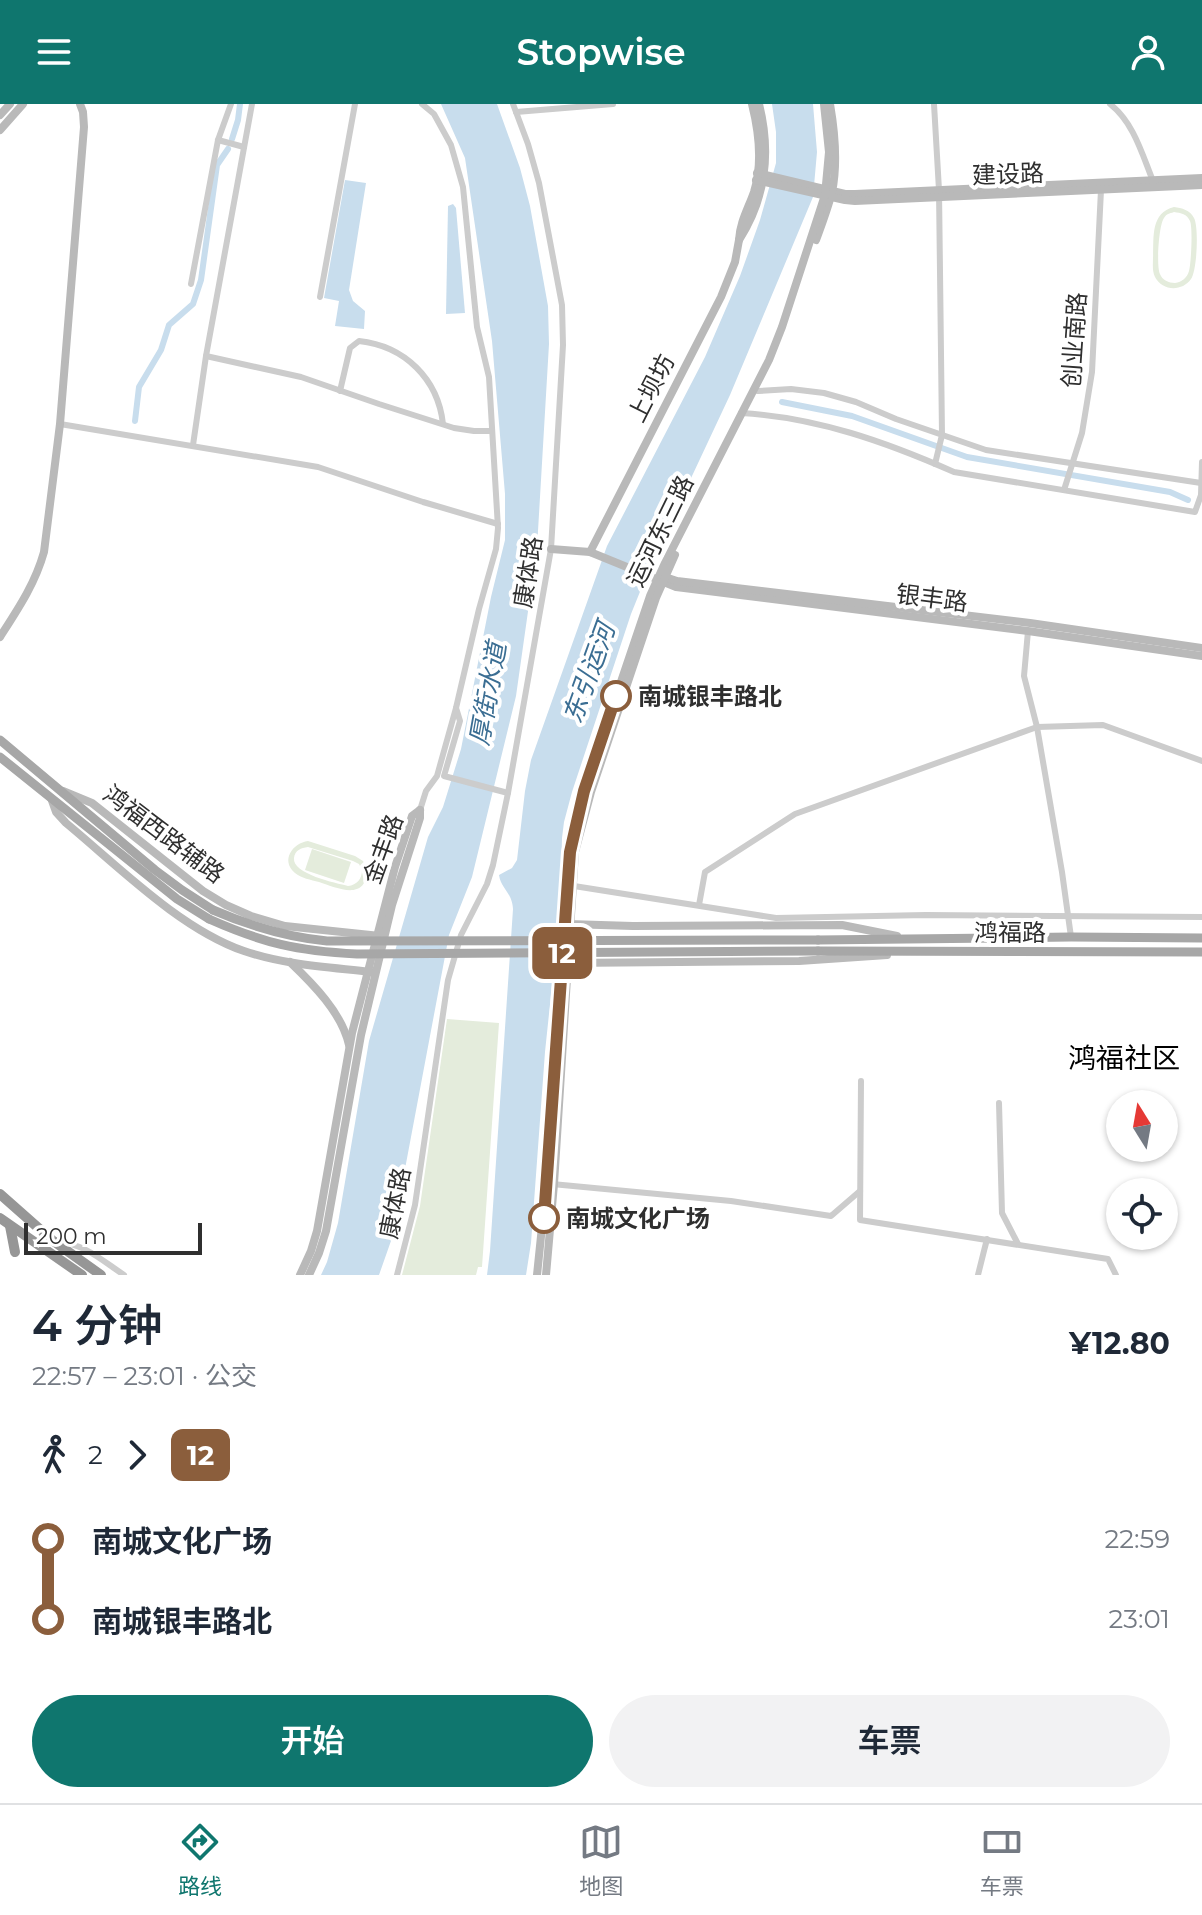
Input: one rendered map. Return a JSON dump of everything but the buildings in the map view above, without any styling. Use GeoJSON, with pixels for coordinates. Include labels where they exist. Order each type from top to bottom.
{"type":"FeatureCollection","features":[{"type":"Feature","properties":{"kind":"highway"},"geometry":{"type":"LineString","coordinates":[[0,1194],[52,1240],[101,1275]]}},
{"type":"Feature","properties":{"kind":"highway"},"geometry":{"type":"LineString","coordinates":[[0,1218],[82,1275]]}},
{"type":"Feature","properties":{"kind":"highway"},"geometry":{"type":"LineString","coordinates":[[10,1226],[15,1252]]}},
{"type":"Feature","properties":{"kind":"main road"},"geometry":{"type":"LineString","coordinates":[[0,740],[211,914]]}},
{"type":"Feature","properties":{"kind":"main road"},"geometry":{"type":"LineString","coordinates":[[0,757],[177,899],[211,914],[299,939],[818,946]]}},
{"type":"Feature","properties":{"kind":"main road","name":"鸿福路"},"geometry":{"type":"LineString","coordinates":[[818,946],[906,939],[1202,938]]}},
{"type":"Feature","properties":{"kind":"main road","name":"鸿福路"},"geometry":{"type":"LineString","coordinates":[[818,946],[908,952],[1202,952]]}},
{"type":"Feature","properties":{"kind":"street"},"geometry":{"type":"LineString","coordinates":[[0,115],[10,104]]}},
{"type":"Feature","properties":{"kind":"street"},"geometry":{"type":"LineString","coordinates":[[0,130],[23,104]]}},
{"type":"Feature","properties":{"kind":"street"},"geometry":{"type":"LineString","coordinates":[[0,637],[29,591],[44,552],[60,424],[84,127],[80,104]]}},
{"type":"Feature","properties":{"kind":"street"},"geometry":{"type":"LineString","coordinates":[[191,284],[218,140],[231,104]]}},
{"type":"Feature","properties":{"kind":"street"},"geometry":{"type":"LineString","coordinates":[[193,445],[252,104]]}},
{"type":"Feature","properties":{"kind":"street"},"geometry":{"type":"LineString","coordinates":[[320,297],[355,104]]}},
{"type":"Feature","properties":{"kind":"street"},"geometry":{"type":"LineString","coordinates":[[420,810],[426,791],[437,776],[456,708],[496,549],[498,524],[489,377],[477,327],[463,187],[451,145],[434,114],[422,104]]}},
{"type":"Feature","properties":{"kind":"street","name":"康体路"},"geometry":{"type":"LineString","coordinates":[[397,1275],[415,1205],[448,980],[461,935],[490,875],[508,793],[551,549],[563,318],[542,193],[513,104]]}},
{"type":"Feature","properties":{"kind":"street"},"geometry":{"type":"LineString","coordinates":[[516,112],[613,104]]}},
{"type":"Feature","properties":{"kind":"street","name":"上坝坊"},"geometry":{"type":"LineString","coordinates":[[752,104],[763,178]]}},
{"type":"Feature","properties":{"kind":"street","name":"上坝坊"},"geometry":{"type":"LineString","coordinates":[[590,552],[721,297],[735,262],[739,240],[746,229],[763,178],[766,152],[759,104]]}},
{"type":"Feature","properties":{"kind":"street","name":"运河东三路"},"geometry":{"type":"LineString","coordinates":[[546,1275],[570,852],[584,791],[650,596],[661,580],[744,414],[782,327],[825,192],[829,152],[824,104]]}},
{"type":"Feature","properties":{"kind":"street","name":"运河东三路"},"geometry":{"type":"LineString","coordinates":[[744,414],[774,361],[787,328],[836,154],[830,104]]}},
{"type":"Feature","properties":{"kind":"street"},"geometry":{"type":"LineString","coordinates":[[934,104],[939,194],[941,439],[936,461]]}},
{"type":"Feature","properties":{"kind":"street"},"geometry":{"type":"LineString","coordinates":[[1110,104],[1131,128],[1153,181]]}},
{"type":"Feature","properties":{"kind":"street"},"geometry":{"type":"LineString","coordinates":[[218,140],[244,147]]}},
{"type":"Feature","properties":{"kind":"street","name":"建设路"},"geometry":{"type":"LineString","coordinates":[[763,178],[855,201],[1202,178]]}},
{"type":"Feature","properties":{"kind":"street","name":"建设路"},"geometry":{"type":"LineString","coordinates":[[939,194],[1202,185]]}},
{"type":"Feature","properties":{"kind":"street","name":"创业南路"},"geometry":{"type":"LineString","coordinates":[[1065,487],[1082,433],[1092,372],[1101,190]]}},
{"type":"Feature","properties":{"kind":"street"},"geometry":{"type":"LineString","coordinates":[[340,391],[350,348],[359,341],[373,342],[395,352],[421,370],[435,390],[443,424]]}},
{"type":"Feature","properties":{"kind":"street"},"geometry":{"type":"LineString","coordinates":[[206,356],[301,377],[443,424],[474,431],[491,431]]}},
{"type":"Feature","properties":{"kind":"street"},"geometry":{"type":"LineString","coordinates":[[758,391],[791,389],[824,393],[848,399],[941,439],[986,450],[1072,466],[1201,483]]}},
{"type":"Feature","properties":{"kind":"street"},"geometry":{"type":"LineString","coordinates":[[744,414],[774,415],[831,426],[936,461],[954,472],[1065,487],[1195,512],[1201,495],[1202,462]]}},
{"type":"Feature","properties":{"kind":"street"},"geometry":{"type":"LineString","coordinates":[[60,424],[318,467],[498,524]]}},
{"type":"Feature","properties":{"kind":"street","name":"银丰路"},"geometry":{"type":"LineString","coordinates":[[551,549],[590,552],[661,580],[1202,648]]}},
{"type":"Feature","properties":{"kind":"street","name":"运河东三路"},"geometry":{"type":"LineString","coordinates":[[567,924],[574,886],[575,852],[591,792],[661,580]]}},
{"type":"Feature","properties":{"kind":"street"},"geometry":{"type":"LineString","coordinates":[[0,630],[29,591]]}},
{"type":"Feature","properties":{"kind":"street"},"geometry":{"type":"LineString","coordinates":[[1029,627],[1024,676],[1037,727],[1071,937]]}},
{"type":"Feature","properties":{"kind":"street","name":"银丰路"},"geometry":{"type":"LineString","coordinates":[[1029,627],[1202,656]]}},
{"type":"Feature","properties":{"kind":"street"},"geometry":{"type":"LineString","coordinates":[[456,708],[460,721],[444,776],[508,793]]}},
{"type":"Feature","properties":{"kind":"street"},"geometry":{"type":"LineString","coordinates":[[699,905],[705,872],[795,814],[1037,727],[1103,725],[1202,761]]}},
{"type":"Feature","properties":{"kind":"street","name":"鸿福西路辅路"},"geometry":{"type":"LineString","coordinates":[[60,790],[92,803],[203,891],[226,905],[285,926],[381,936]]}},
{"type":"Feature","properties":{"kind":"street"},"geometry":{"type":"LineString","coordinates":[[50,798],[56,812],[66,823],[174,912],[210,935],[241,950],[274,960],[372,972]]}},
{"type":"Feature","properties":{"kind":"street","name":"金丰路"},"geometry":{"type":"LineString","coordinates":[[300,1275],[311,1251],[319,1221],[348,1054],[420,810]]}},
{"type":"Feature","properties":{"kind":"street"},"geometry":{"type":"LineString","coordinates":[[574,886],[776,918],[926,915],[1202,917]]}},
{"type":"Feature","properties":{"kind":"street"},"geometry":{"type":"LineString","coordinates":[[567,924],[842,925],[906,939]]}},
{"type":"Feature","properties":{"kind":"street"},"geometry":{"type":"LineString","coordinates":[[565,963],[799,961],[908,952]]}},
{"type":"Feature","properties":{"kind":"street"},"geometry":{"type":"LineString","coordinates":[[290,962],[324,999],[339,1022],[349,1043],[348,1054]]}},
{"type":"Feature","properties":{"kind":"street","name":"金丰路"},"geometry":{"type":"LineString","coordinates":[[312,1275],[330,1211],[372,972]]}},
{"type":"Feature","properties":{"kind":"street"},"geometry":{"type":"LineString","coordinates":[[861,1081],[860,1220],[1108,1259],[1116,1275]]}},
{"type":"Feature","properties":{"kind":"street"},"geometry":{"type":"LineString","coordinates":[[999,1103],[1002,1213],[1018,1244]]}},
{"type":"Feature","properties":{"kind":"street"},"geometry":{"type":"LineString","coordinates":[[550,1184],[731,1201],[831,1216],[860,1191]]}},
{"type":"Feature","properties":{"kind":"street","name":"运河东三路"},"geometry":{"type":"LineString","coordinates":[[537,1275],[550,1184]]}},
{"type":"Feature","properties":{"kind":"street"},"geometry":{"type":"LineString","coordinates":[[978,1275],[987,1239]]}},
{"type":"Feature","properties":{"kind":"street"},"geometry":{"type":"LineString","coordinates":[[52,1240],[87,1249],[124,1275]]}},
{"type":"Feature","properties":{"kind":"green space"},"geometry":{"type":"Polygon","coordinates":[[[1174,207],[1186,210],[1196,223],[1195,267],[1191,279],[1178,288],[1162,285],[1153,270],[1155,227],[1166,210],[1174,207]],[[1167,214],[1162,222],[1158,254],[1161,276],[1175,283],[1184,279],[1190,267],[1191,231],[1190,221],[1185,215],[1167,214]]]}},
{"type":"Feature","properties":{"kind":"green space"},"geometry":{"type":"Polygon","coordinates":[[[308,841],[363,861],[367,869],[362,886],[342,889],[295,873],[289,863],[290,853],[308,841]],[[308,847],[299,850],[294,858],[295,864],[307,873],[348,886],[356,883],[362,873],[359,864],[308,847]]]}},
{"type":"Feature","properties":{"kind":"green space"},"geometry":{"type":"Polygon","coordinates":[[[312,849],[351,862],[344,883],[305,870],[312,849]]]}},
{"type":"Feature","properties":{"kind":"green space"},"geometry":{"type":"Polygon","coordinates":[[[447,1019],[499,1023],[482,1267],[478,1267],[476,1275],[402,1275],[420,1206],[447,1019]]]}},
{"type":"Feature","properties":{"kind":"water","name":"厚街水道"},"geometry":{"type":"Polygon","coordinates":[[[441,104],[497,104],[530,206],[548,306],[549,344],[537,548],[516,696],[472,877],[449,935],[392,1238],[379,1275],[321,1275],[338,1223],[369,1041],[428,837],[443,807],[461,749],[505,540],[505,494],[492,341],[465,158],[441,104]]]}},
{"type":"Feature","properties":{"kind":"water","name":"东引运河"},"geometry":{"type":"Polygon","coordinates":[[[772,104],[813,104],[817,152],[813,197],[730,395],[654,557],[631,614],[572,792],[562,838],[560,909],[526,1275],[487,1275],[513,909],[499,875],[512,868],[517,860],[531,760],[607,546],[705,357],[760,220],[776,163],[772,104]]]}},
{"type":"Feature","properties":{"kind":"water"},"geometry":{"type":"Polygon","coordinates":[[[345,180],[366,183],[349,290],[353,301],[365,311],[364,329],[335,326],[339,301],[324,298],[345,180]]]}},
{"type":"Feature","properties":{"kind":"water"},"geometry":{"type":"Polygon","coordinates":[[[453,204],[456,208],[465,313],[446,314],[448,206],[453,204]]]}},
{"type":"Feature","properties":{"kind":"waterway"},"geometry":{"type":"LineString","coordinates":[[232,139],[240,104]]}},
{"type":"Feature","properties":{"kind":"waterway"},"geometry":{"type":"LineString","coordinates":[[135,421],[139,387],[161,350],[169,325],[193,304],[201,280],[217,165],[228,149]]}},
{"type":"Feature","properties":{"kind":"waterway"},"geometry":{"type":"LineString","coordinates":[[782,402],[852,416],[967,457],[1170,492],[1188,500]]}},
{"type":"Feature","properties":{"kind":"bus line","name":"12"},"geometry":{"type":"LineString","coordinates":[[544,1218],[570,852],[584,791],[616,696]]}},
{"type":"Feature","properties":{"kind":"place","name":"南城银丰路北"},"geometry":{"type":"Point","coordinates":[616,696]}},
{"type":"Feature","properties":{"kind":"place","name":"南城文化广场"},"geometry":{"type":"Point","coordinates":[544,1218]}},
{"type":"Feature","properties":{"kind":"district","name":"鸿福社区"},"geometry":{"type":"Point","coordinates":[1124,1058]}}]}
